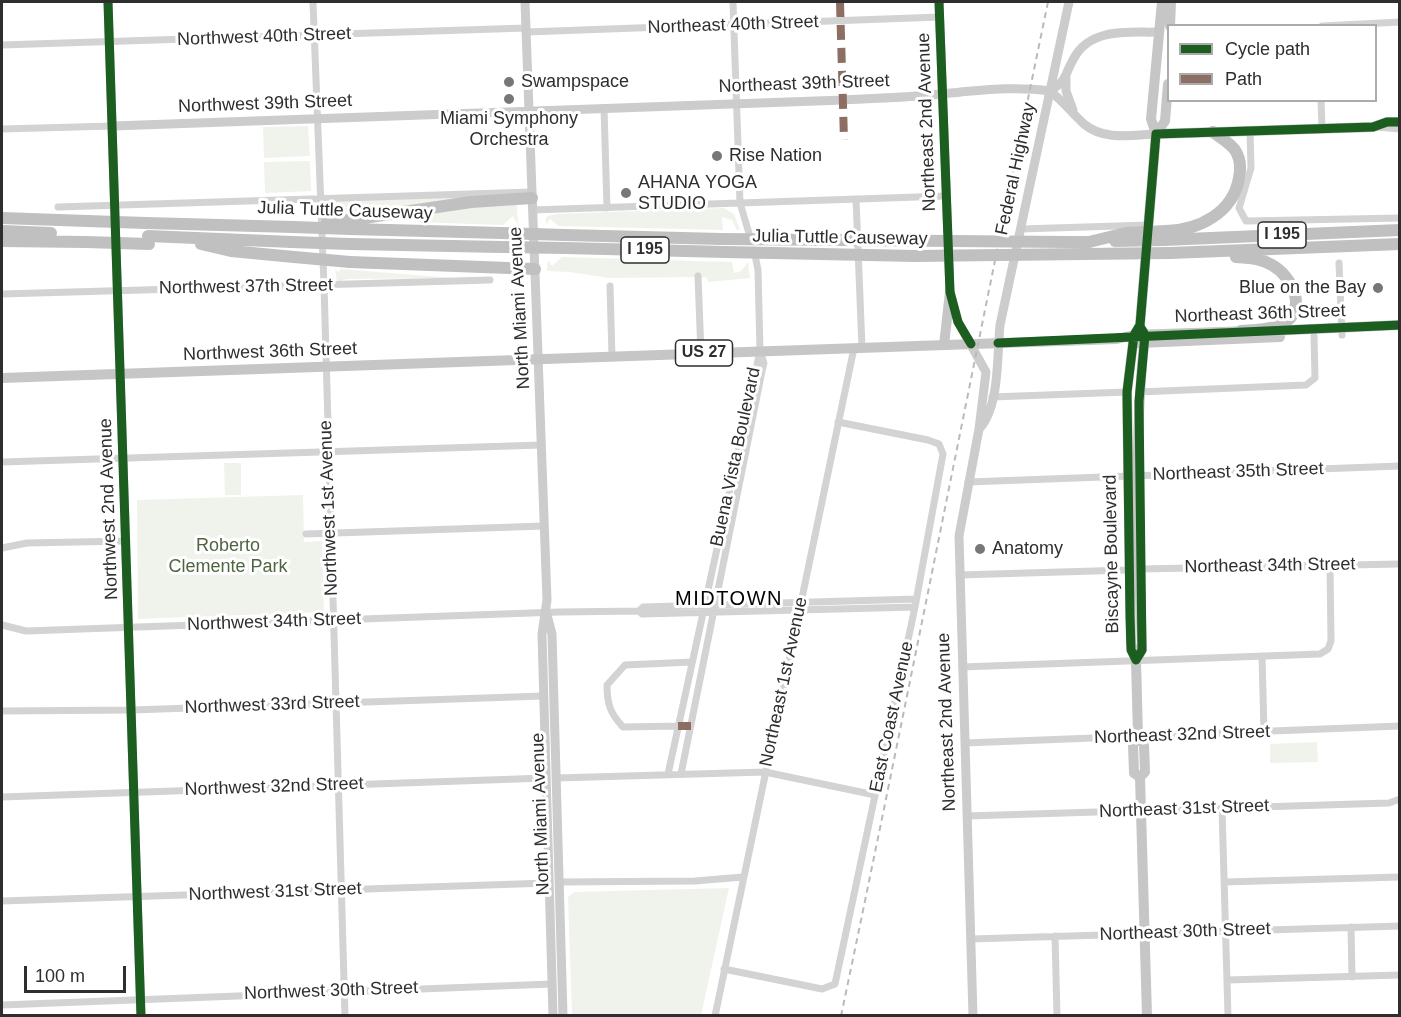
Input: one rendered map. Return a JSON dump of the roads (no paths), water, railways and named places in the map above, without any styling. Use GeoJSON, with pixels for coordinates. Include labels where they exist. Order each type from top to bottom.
{"type":"FeatureCollection","features":[{"type":"Feature","properties":{"kind":"highway"},"geometry":{"type":"LineString","coordinates":[[1165,236],[1211,219],[1233,196],[1240,175],[1239,157],[1233,147],[1214,132]]}},
{"type":"Feature","properties":{"kind":"highway"},"geometry":{"type":"LineString","coordinates":[[350,225],[471,202],[532,200]]}},
{"type":"Feature","properties":{"kind":"highway","name":"Julia Tuttle Causeway"},"geometry":{"type":"LineString","coordinates":[[4,217],[266,226],[350,225],[501,233],[904,243],[1089,242],[1165,236],[1400,230]]}},
{"type":"Feature","properties":{"kind":"highway"},"geometry":{"type":"LineString","coordinates":[[2,231],[86,238],[292,242]]}},
{"type":"Feature","properties":{"kind":"highway"},"geometry":{"type":"LineString","coordinates":[[2,241],[86,238]]}},
{"type":"Feature","properties":{"kind":"highway"},"geometry":{"type":"LineString","coordinates":[[148,240],[201,244],[292,242]]}},
{"type":"Feature","properties":{"kind":"highway","name":"Julia Tuttle Causeway"},"geometry":{"type":"LineString","coordinates":[[292,242],[915,256],[1170,253],[1400,244]]}},
{"type":"Feature","properties":{"kind":"highway"},"geometry":{"type":"LineString","coordinates":[[201,244],[231,251],[350,262],[535,269]]}},
{"type":"Feature","properties":{"kind":"highway"},"geometry":{"type":"LineString","coordinates":[[1193,252],[1264,261],[1278,268],[1291,283],[1296,302],[1289,319],[1273,327],[1241,331]]}},
{"type":"Feature","properties":{"kind":"main road","name":"Northwest 2nd Avenue"},"geometry":{"type":"LineString","coordinates":[[108,2],[122,374],[141,1016]]}},
{"type":"Feature","properties":{"kind":"main road","name":"North Miami Avenue"},"geometry":{"type":"LineString","coordinates":[[525,2],[540,360],[547,613],[552,634],[563,1016]]}},
{"type":"Feature","properties":{"kind":"main road","name":"Northeast 2nd Avenue"},"geometry":{"type":"LineString","coordinates":[[939,2],[950,292],[958,322],[986,372],[980,429],[959,528],[973,1016]]}},
{"type":"Feature","properties":{"kind":"main road","name":"Federal Highway"},"geometry":{"type":"LineString","coordinates":[[998,343],[1069,2]]}},
{"type":"Feature","properties":{"kind":"main road","name":"Biscayne Boulevard"},"geometry":{"type":"LineString","coordinates":[[1147,1016],[1140,777],[1145,772],[1144,745],[1138,736],[1136,660],[1131,650],[1127,392],[1149,225],[1156,134],[1151,119],[1162,2]]}},
{"type":"Feature","properties":{"kind":"main road"},"geometry":{"type":"LineString","coordinates":[[1171,2],[1172,24]]}},
{"type":"Feature","properties":{"kind":"main road"},"geometry":{"type":"LineString","coordinates":[[1172,24],[1176,2]]}},
{"type":"Feature","properties":{"kind":"main road"},"geometry":{"type":"LineString","coordinates":[[1075,115],[1066,91],[1066,78],[1076,54],[1097,37],[1115,33],[1159,32]]}},
{"type":"Feature","properties":{"kind":"main road"},"geometry":{"type":"LineString","coordinates":[[1066,78],[1050,91],[1086,125],[1102,134],[1373,127],[1387,122],[1400,122]]}},
{"type":"Feature","properties":{"kind":"main road","name":"Northeast 39th Street"},"geometry":{"type":"LineString","coordinates":[[529,111],[844,100],[1025,88],[1050,91]]}},
{"type":"Feature","properties":{"kind":"main road","name":"Biscayne Boulevard"},"geometry":{"type":"LineString","coordinates":[[1156,134],[1165,121],[1167,96]]}},
{"type":"Feature","properties":{"kind":"main road","name":"Northwest 39th Street"},"geometry":{"type":"LineString","coordinates":[[113,126],[529,111]]}},
{"type":"Feature","properties":{"kind":"main road"},"geometry":{"type":"LineString","coordinates":[[944,345],[950,292]]}},
{"type":"Feature","properties":{"kind":"main road","name":"Northeast 36th Street"},"geometry":{"type":"LineString","coordinates":[[1136,337],[1314,336],[1400,325]]}},
{"type":"Feature","properties":{"kind":"main road","name":"Northeast 36th Street"},"geometry":{"type":"LineString","coordinates":[[540,360],[998,343],[1241,331],[1400,330]]}},
{"type":"Feature","properties":{"kind":"main road","name":"Biscayne Boulevard"},"geometry":{"type":"LineString","coordinates":[[1136,337],[1139,392],[1142,650],[1136,660]]}},
{"type":"Feature","properties":{"kind":"main road","name":"Northeast 2nd Avenue"},"geometry":{"type":"LineString","coordinates":[[980,429],[985,423],[992,397],[998,343]]}},
{"type":"Feature","properties":{"kind":"main road","name":"Northwest 36th Street"},"geometry":{"type":"LineString","coordinates":[[2,378],[540,360]]}},
{"type":"Feature","properties":{"kind":"main road","name":"North Miami Avenue"},"geometry":{"type":"LineString","coordinates":[[547,613],[542,634],[553,1016]]}},
{"type":"Feature","properties":{"kind":"main road"},"geometry":{"type":"LineString","coordinates":[[543,669],[549,688],[551,766],[556,778]]}},
{"type":"Feature","properties":{"kind":"main road"},"geometry":{"type":"LineString","coordinates":[[547,795],[553,815],[554,870],[560,882]]}},
{"type":"Feature","properties":{"kind":"main road"},"geometry":{"type":"LineString","coordinates":[[549,883],[555,894],[556,929],[562,958]]}},
{"type":"Feature","properties":{"kind":"street","name":"Northwest 1st Avenue"},"geometry":{"type":"LineString","coordinates":[[313,2],[324,285],[334,702],[345,1016]]}},
{"type":"Feature","properties":{"kind":"street"},"geometry":{"type":"LineString","coordinates":[[733,2],[740,203],[757,262],[760,351]]}},
{"type":"Feature","properties":{"kind":"street","name":"Northeast 40th Street"},"geometry":{"type":"LineString","coordinates":[[526,30],[940,17]]}},
{"type":"Feature","properties":{"kind":"street"},"geometry":{"type":"LineString","coordinates":[[1361,24],[1400,22]]}},
{"type":"Feature","properties":{"kind":"street","name":"Northwest 40th Street"},"geometry":{"type":"LineString","coordinates":[[2,45],[526,30]]}},
{"type":"Feature","properties":{"kind":"street"},"geometry":{"type":"LineString","coordinates":[[1321,102],[1322,128]]}},
{"type":"Feature","properties":{"kind":"street"},"geometry":{"type":"LineString","coordinates":[[604,108],[607,208]]}},
{"type":"Feature","properties":{"kind":"street","name":"Northwest 39th Street"},"geometry":{"type":"LineString","coordinates":[[2,129],[113,126]]}},
{"type":"Feature","properties":{"kind":"street"},"geometry":{"type":"LineString","coordinates":[[1373,127],[1400,129]]}},
{"type":"Feature","properties":{"kind":"street"},"geometry":{"type":"LineString","coordinates":[[1250,131],[1251,168],[1239,208],[1243,218],[1253,223],[1400,218]]}},
{"type":"Feature","properties":{"kind":"street"},"geometry":{"type":"LineString","coordinates":[[58,207],[321,198],[532,200],[607,208],[946,196]]}},
{"type":"Feature","properties":{"kind":"street","name":"Northeast 1st Avenue"},"geometry":{"type":"LineString","coordinates":[[715,1016],[838,422],[858,348],[856,199]]}},
{"type":"Feature","properties":{"kind":"street"},"geometry":{"type":"LineString","coordinates":[[1021,229],[1149,225]]}},
{"type":"Feature","properties":{"kind":"street"},"geometry":{"type":"LineString","coordinates":[[1339,263],[1342,331]]}},
{"type":"Feature","properties":{"kind":"street"},"geometry":{"type":"LineString","coordinates":[[698,276],[701,354]]}},
{"type":"Feature","properties":{"kind":"street","name":"Northwest 37th Street"},"geometry":{"type":"LineString","coordinates":[[2,294],[490,280]]}},
{"type":"Feature","properties":{"kind":"street"},"geometry":{"type":"LineString","coordinates":[[610,286],[612,357]]}},
{"type":"Feature","properties":{"kind":"street"},"geometry":{"type":"LineString","coordinates":[[1139,392],[1299,386],[1312,382],[1315,375],[1314,336]]}},
{"type":"Feature","properties":{"kind":"street","name":"Buena Vista Boulevard"},"geometry":{"type":"LineString","coordinates":[[681,774],[762,371],[760,351]]}},
{"type":"Feature","properties":{"kind":"street","name":"Buena Vista Boulevard"},"geometry":{"type":"LineString","coordinates":[[668,774],[760,351]]}},
{"type":"Feature","properties":{"kind":"street"},"geometry":{"type":"LineString","coordinates":[[992,397],[1127,392]]}},
{"type":"Feature","properties":{"kind":"street","name":"East Coast Avenue"},"geometry":{"type":"LineString","coordinates":[[724,969],[822,989],[835,984],[875,795],[931,524],[941,448],[939,444],[928,440],[838,422]]}},
{"type":"Feature","properties":{"kind":"street"},"geometry":{"type":"LineString","coordinates":[[2,462],[542,445]]}},
{"type":"Feature","properties":{"kind":"street","name":"Northeast 35th Street"},"geometry":{"type":"LineString","coordinates":[[968,482],[1400,466]]}},
{"type":"Feature","properties":{"kind":"street"},"geometry":{"type":"LineString","coordinates":[[306,534],[544,526]]}},
{"type":"Feature","properties":{"kind":"street"},"geometry":{"type":"LineString","coordinates":[[2,548],[27,543],[127,541]]}},
{"type":"Feature","properties":{"kind":"street","name":"Northeast 34th Street"},"geometry":{"type":"LineString","coordinates":[[1140,569],[1400,564]]}},
{"type":"Feature","properties":{"kind":"street"},"geometry":{"type":"LineString","coordinates":[[962,667],[1317,654],[1326,651],[1331,641],[1330,566]]}},
{"type":"Feature","properties":{"kind":"street"},"geometry":{"type":"LineString","coordinates":[[959,575],[1128,570]]}},
{"type":"Feature","properties":{"kind":"street"},"geometry":{"type":"LineString","coordinates":[[547,613],[639,611],[642,614],[703,609],[714,604],[800,606],[915,603]]}},
{"type":"Feature","properties":{"kind":"street"},"geometry":{"type":"LineString","coordinates":[[703,609],[712,613],[800,606]]}},
{"type":"Feature","properties":{"kind":"street","name":"Northwest 34th Street"},"geometry":{"type":"LineString","coordinates":[[2,626],[26,631],[547,613]]}},
{"type":"Feature","properties":{"kind":"street"},"geometry":{"type":"LineString","coordinates":[[1262,656],[1264,731]]}},
{"type":"Feature","properties":{"kind":"street"},"geometry":{"type":"LineString","coordinates":[[678,726],[623,727],[612,715],[607,703],[607,685],[626,665],[692,662]]}},
{"type":"Feature","properties":{"kind":"street","name":"Northwest 33rd Street"},"geometry":{"type":"LineString","coordinates":[[2,711],[132,710],[543,696]]}},
{"type":"Feature","properties":{"kind":"street","name":"Northeast 32nd Street"},"geometry":{"type":"LineString","coordinates":[[965,744],[1400,726]]}},
{"type":"Feature","properties":{"kind":"street"},"geometry":{"type":"LineString","coordinates":[[556,778],[765,772],[875,795]]}},
{"type":"Feature","properties":{"kind":"street","name":"Northwest 32nd Street"},"geometry":{"type":"LineString","coordinates":[[2,797],[546,778]]}},
{"type":"Feature","properties":{"kind":"street","name":"Northeast 31st Street"},"geometry":{"type":"LineString","coordinates":[[967,816],[1389,803],[1399,799]]}},
{"type":"Feature","properties":{"kind":"street"},"geometry":{"type":"LineString","coordinates":[[1222,808],[1228,1016]]}},
{"type":"Feature","properties":{"kind":"street"},"geometry":{"type":"LineString","coordinates":[[560,882],[695,881],[743,877]]}},
{"type":"Feature","properties":{"kind":"street"},"geometry":{"type":"LineString","coordinates":[[1224,882],[1400,877]]}},
{"type":"Feature","properties":{"kind":"street","name":"Northwest 31st Street"},"geometry":{"type":"LineString","coordinates":[[2,901],[549,883]]}},
{"type":"Feature","properties":{"kind":"street","name":"Northeast 30th Street"},"geometry":{"type":"LineString","coordinates":[[971,939],[1400,926]]}},
{"type":"Feature","properties":{"kind":"street"},"geometry":{"type":"LineString","coordinates":[[1351,927],[1352,976]]}},
{"type":"Feature","properties":{"kind":"street"},"geometry":{"type":"LineString","coordinates":[[1055,936],[1057,1016]]}},
{"type":"Feature","properties":{"kind":"street"},"geometry":{"type":"LineString","coordinates":[[1227,981],[1400,975]]}},
{"type":"Feature","properties":{"kind":"street","name":"Northwest 30th Street"},"geometry":{"type":"LineString","coordinates":[[2,1005],[344,990],[552,984]]}},
{"type":"Feature","properties":{"kind":"railway"},"geometry":{"type":"LineString","coordinates":[[841,1016],[1048,2]]}},
{"type":"Feature","properties":{"kind":"place","name":"Swampspace"},"geometry":{"type":"Point","coordinates":[509,82]}},
{"type":"Feature","properties":{"kind":"place","name":"Miami Symphony Orchestra"},"geometry":{"type":"Point","coordinates":[509,99]}},
{"type":"Feature","properties":{"kind":"place","name":"Rise Nation"},"geometry":{"type":"Point","coordinates":[717,156]}},
{"type":"Feature","properties":{"kind":"place","name":"AHANA YOGA STUDIO"},"geometry":{"type":"Point","coordinates":[626,193]}},
{"type":"Feature","properties":{"kind":"place","name":"Blue on the Bay"},"geometry":{"type":"Point","coordinates":[1378,288]}},
{"type":"Feature","properties":{"kind":"place","name":"Anatomy"},"geometry":{"type":"Point","coordinates":[980,549]}},
{"type":"Feature","properties":{"kind":"district","name":"MIDTOWN"},"geometry":{"type":"Point","coordinates":[729,599]}},
{"type":"Feature","properties":{"kind":"park label","name":"Roberto Clemente Park"},"geometry":{"type":"Point","coordinates":[228,556]}}]}
